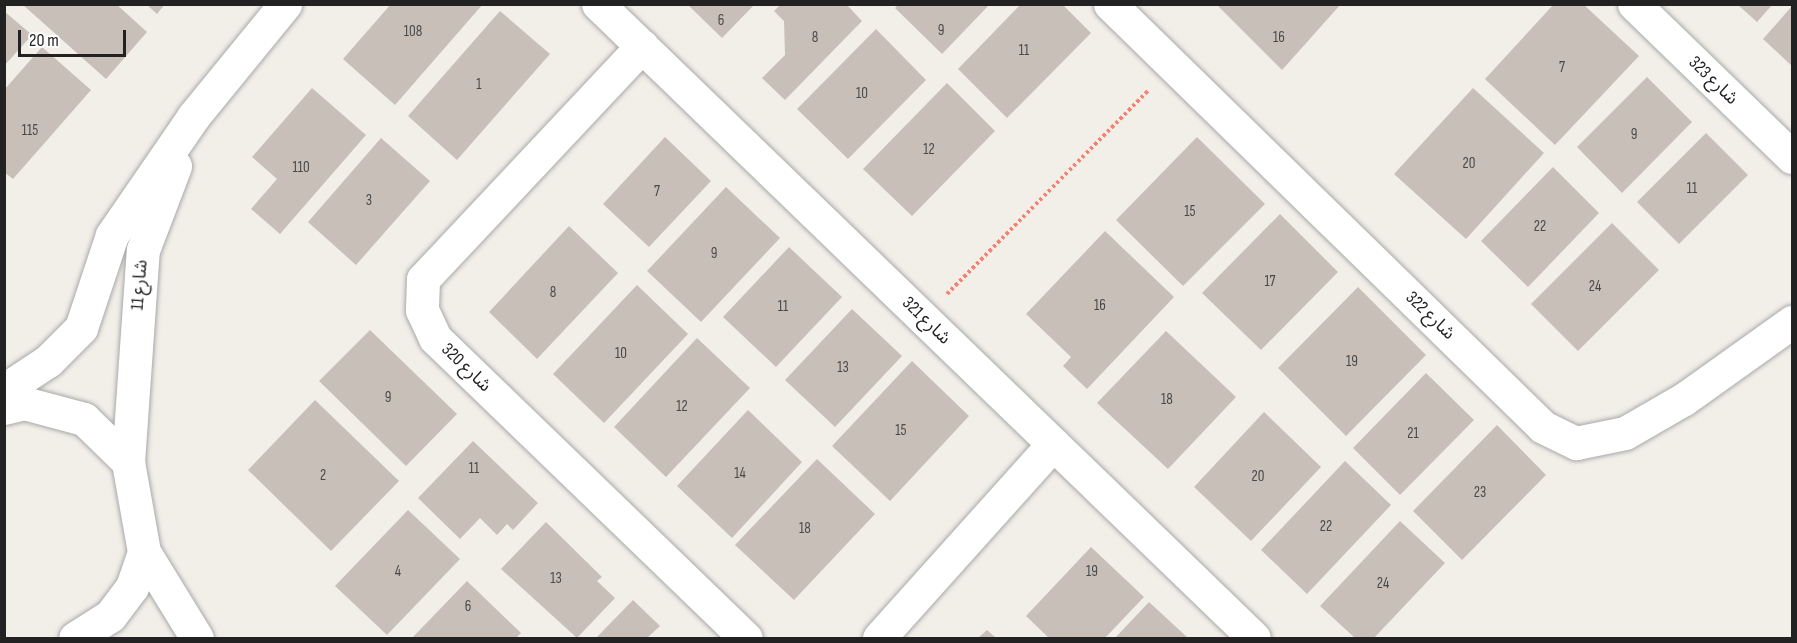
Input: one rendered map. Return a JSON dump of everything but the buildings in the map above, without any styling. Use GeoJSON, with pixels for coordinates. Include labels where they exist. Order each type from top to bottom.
{"type":"FeatureCollection","features":[{"type":"Feature","properties":{"kind":"street","name":"شارع 11"},"geometry":{"type":"LineString","coordinates":[[4,390],[48,361],[81,328],[112,235],[193,117],[285,4]]}},
{"type":"Feature","properties":{"kind":"street","name":"شارع 321"},"geometry":{"type":"LineString","coordinates":[[598,4],[1254,639]]}},
{"type":"Feature","properties":{"kind":"street","name":"شارع 322"},"geometry":{"type":"LineString","coordinates":[[1110,4],[1543,427],[1576,443],[1635,428],[1792,322]]}},
{"type":"Feature","properties":{"kind":"street","name":"شارع 323"},"geometry":{"type":"LineString","coordinates":[[1634,4],[1792,157]]}},
{"type":"Feature","properties":{"kind":"street","name":"شارع 320"},"geometry":{"type":"LineString","coordinates":[[642,46],[423,279],[422,310],[435,338],[746,639]]}},
{"type":"Feature","properties":{"kind":"street","name":"شارع 11"},"geometry":{"type":"LineString","coordinates":[[144,552],[128,462],[143,250],[193,117]]}},
{"type":"Feature","properties":{"kind":"street"},"geometry":{"type":"LineString","coordinates":[[4,408],[24,403],[84,419],[128,462]]}},
{"type":"Feature","properties":{"kind":"street"},"geometry":{"type":"LineString","coordinates":[[879,639],[1053,444]]}},
{"type":"Feature","properties":{"kind":"street"},"geometry":{"type":"LineString","coordinates":[[75,639],[110,616],[132,587],[144,552]]}},
{"type":"Feature","properties":{"kind":"street"},"geometry":{"type":"LineString","coordinates":[[144,552],[197,639]]}},
{"type":"Feature","properties":{"kind":"path"},"geometry":{"type":"LineString","coordinates":[[923,318],[1173,66]]}}]}
